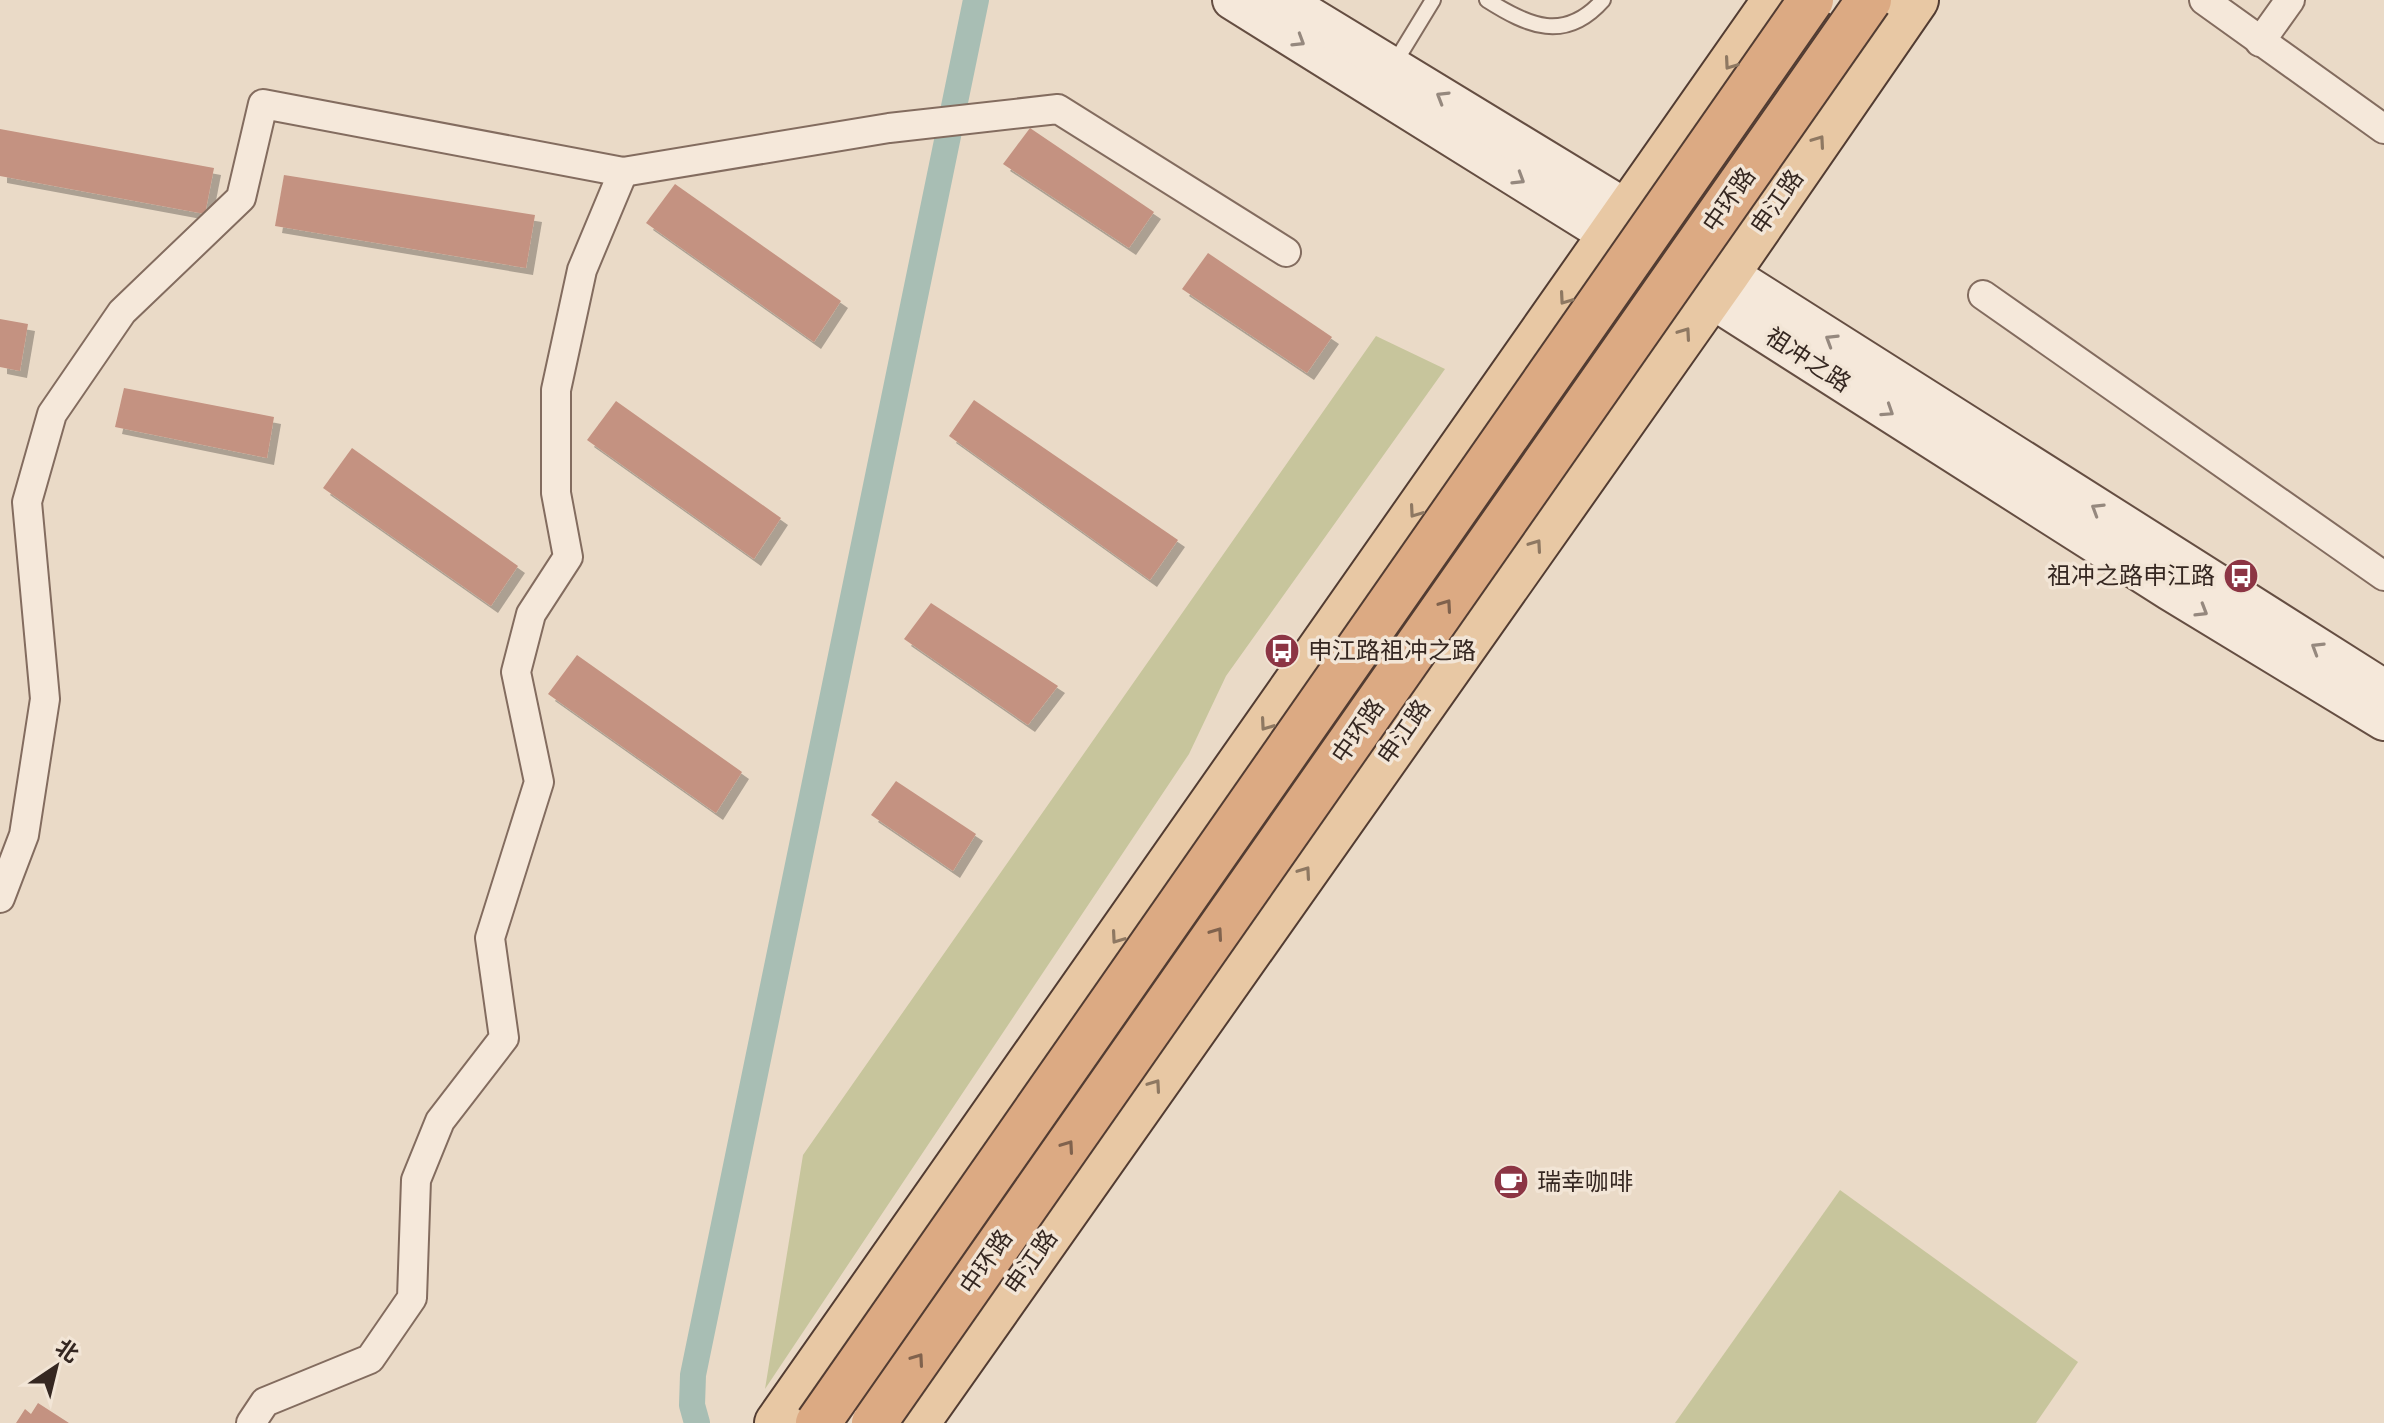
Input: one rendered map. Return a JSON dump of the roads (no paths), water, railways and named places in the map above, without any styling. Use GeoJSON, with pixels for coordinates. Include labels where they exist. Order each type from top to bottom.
{"type":"FeatureCollection","features":[{"type":"Feature","properties":{"kind":"highway","name":"中环路"},"geometry":{"type":"LineString","coordinates":[[791,1422],[1811,0]]}},
{"type":"Feature","properties":{"kind":"highway","name":"中环路"},"geometry":{"type":"LineString","coordinates":[[874,1423],[1869,0]]}},
{"type":"Feature","properties":{"kind":"main road","name":"祖冲之路"},"geometry":{"type":"LineString","coordinates":[[1232,0],[1618,223],[2384,689]]}},
{"type":"Feature","properties":{"kind":"main road","name":"祖冲之路"},"geometry":{"type":"LineString","coordinates":[[1283,0],[1392,67],[1618,223]]}},
{"type":"Feature","properties":{"kind":"main road"},"geometry":{"type":"LineString","coordinates":[[791,1422],[1775,0]]}},
{"type":"Feature","properties":{"kind":"main road","name":"申江路"},"geometry":{"type":"LineString","coordinates":[[917,1423],[1719,286],[1916,0]]}},
{"type":"Feature","properties":{"kind":"main road","name":"祖冲之路"},"geometry":{"type":"LineString","coordinates":[[1719,286],[2157,583],[2384,721]]}},
{"type":"Feature","properties":{"kind":"street"},"geometry":{"type":"LineString","coordinates":[[2204,0],[2384,129]]}},
{"type":"Feature","properties":{"kind":"street"},"geometry":{"type":"LineString","coordinates":[[2260,42],[2290,0]]}},
{"type":"Feature","properties":{"kind":"street"},"geometry":{"type":"LineString","coordinates":[[0,898],[24,835],[45,699],[27,502],[52,414],[122,312],[241,198],[263,104],[623,172],[889,128],[1058,109],[1286,252]]}},
{"type":"Feature","properties":{"kind":"street"},"geometry":{"type":"LineString","coordinates":[[251,1423],[265,1402],[370,1359],[412,1298],[416,1180],[440,1121],[504,1038],[490,938],[539,782],[516,672],[531,614],[568,557],[556,493],[556,390],[582,270],[623,172]]}},
{"type":"Feature","properties":{"kind":"street"},"geometry":{"type":"LineString","coordinates":[[1983,295],[2384,576]]}},
{"type":"Feature","properties":{"kind":"lane"},"geometry":{"type":"LineString","coordinates":[[1392,67],[1433,0]]}},
{"type":"Feature","properties":{"kind":"lane"},"geometry":{"type":"LineString","coordinates":[[1487,0],[1522,22],[1546,27],[1581,18],[1603,0]]}},
{"type":"Feature","properties":{"kind":"waterway"},"geometry":{"type":"LineString","coordinates":[[697,1423],[692,1405],[693,1375],[976,0]]}},
{"type":"Feature","properties":{"kind":"place","name":"祖冲之路申江路"},"geometry":{"type":"Point","coordinates":[2241,576]}},
{"type":"Feature","properties":{"kind":"place","name":"申江路祖冲之路"},"geometry":{"type":"Point","coordinates":[1282,651]}},
{"type":"Feature","properties":{"kind":"place","name":"瑞幸咖啡"},"geometry":{"type":"Point","coordinates":[1511,1182]}}]}
